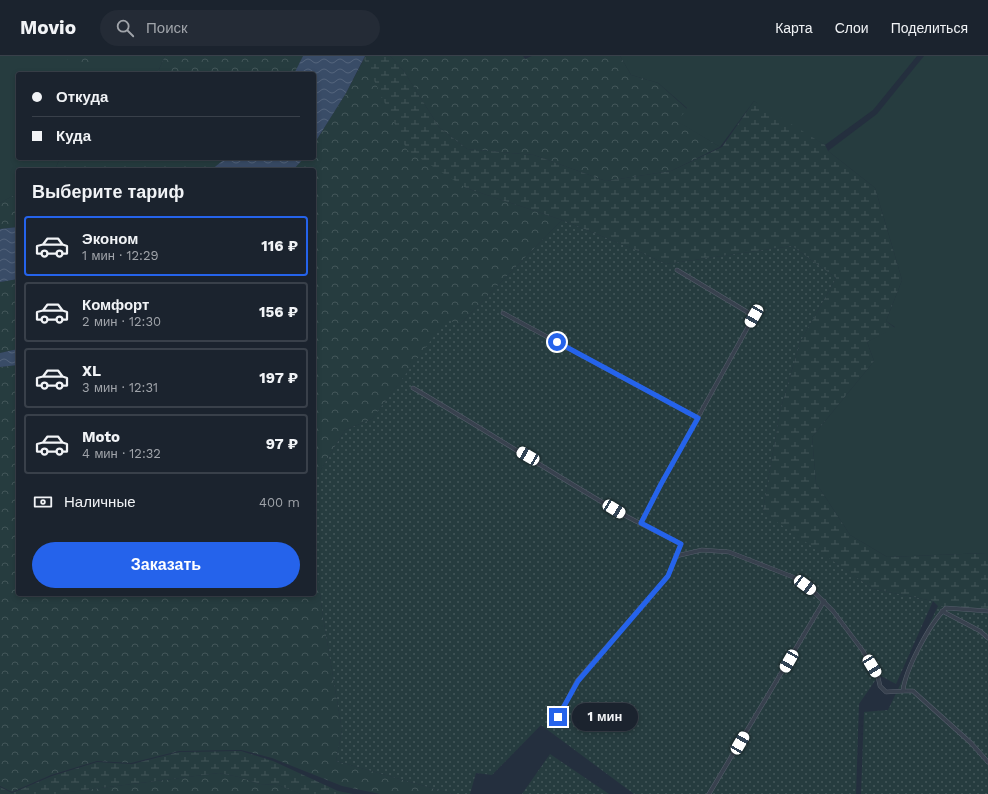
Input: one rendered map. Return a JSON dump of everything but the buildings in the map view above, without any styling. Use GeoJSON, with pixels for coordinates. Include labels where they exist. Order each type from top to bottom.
{"type":"FeatureCollection","features":[{"type":"Feature","properties":{"kind":"lane"},"geometry":{"type":"LineString","coordinates":[[641,523],[754,316],[677,270]]}},
{"type":"Feature","properties":{"kind":"lane"},"geometry":{"type":"LineString","coordinates":[[503,313],[698,418]]}},
{"type":"Feature","properties":{"kind":"lane"},"geometry":{"type":"LineString","coordinates":[[413,388],[434,398],[468,422],[641,523],[681,544],[668,576],[578,681],[554,726]]}},
{"type":"Feature","properties":{"kind":"lane"},"geometry":{"type":"LineString","coordinates":[[676,556],[702,550],[729,552],[793,577],[824,601],[863,651],[878,677],[880,686],[886,692],[913,692],[971,742],[988,762]]}},
{"type":"Feature","properties":{"kind":"lane"},"geometry":{"type":"LineString","coordinates":[[709,794],[824,601]]}},
{"type":"Feature","properties":{"kind":"lane"},"geometry":{"type":"LineString","coordinates":[[903,691],[904,683],[912,664],[930,629],[942,611],[946,608],[988,611]]}},
{"type":"Feature","properties":{"kind":"lane"},"geometry":{"type":"LineString","coordinates":[[942,611],[980,631],[988,638]]}},
{"type":"Feature","properties":{"kind":"green space"},"geometry":{"type":"Polygon","coordinates":[[[0,56],[165,56],[158,72],[16,72],[16,160],[59,160],[56,168],[16,168],[16,194],[0,203],[0,56]]]}},
{"type":"Feature","properties":{"kind":"green space"},"geometry":{"type":"Polygon","coordinates":[[[65,56],[99,56],[100,61],[90,66],[81,68],[73,65],[65,56]]]}},
{"type":"Feature","properties":{"kind":"green space"},"geometry":{"type":"Polygon","coordinates":[[[165,56],[303,56],[295,72],[158,72],[165,56]]]}},
{"type":"Feature","properties":{"kind":"green space"},"geometry":{"type":"Polygon","coordinates":[[[365,56],[390,56],[403,70],[439,127],[467,149],[534,155],[606,181],[671,171],[722,147],[754,101],[825,145],[828,151],[875,188],[902,280],[886,321],[895,328],[867,342],[874,361],[812,437],[816,483],[850,535],[887,557],[988,553],[988,614],[938,606],[933,601],[873,589],[776,522],[763,510],[780,411],[800,342],[836,278],[792,246],[666,264],[562,220],[466,188],[407,150],[364,59],[365,56]]]}},
{"type":"Feature","properties":{"kind":"green space"},"geometry":{"type":"Polygon","coordinates":[[[390,56],[523,56],[525,59],[532,56],[620,56],[631,75],[658,83],[687,109],[677,121],[720,147],[671,171],[606,181],[534,155],[467,149],[439,127],[403,70],[390,56]]]}},
{"type":"Feature","properties":{"kind":"green space"},"geometry":{"type":"Polygon","coordinates":[[[620,56],[917,56],[873,110],[825,145],[774,116],[754,101],[720,147],[676,121],[687,108],[658,83],[631,75],[620,56]]]}},
{"type":"Feature","properties":{"kind":"green space"},"geometry":{"type":"Polygon","coordinates":[[[924,56],[988,56],[988,553],[887,557],[850,535],[816,483],[812,437],[874,361],[867,342],[895,327],[886,321],[902,280],[875,188],[828,151],[877,114],[924,56]]]}},
{"type":"Feature","properties":{"kind":"green space"},"geometry":{"type":"Polygon","coordinates":[[[364,59],[466,188],[562,220],[459,325],[447,320],[372,419],[345,430],[319,473],[316,474],[316,168],[295,168],[302,160],[316,160],[316,141],[346,93],[364,59]]]}},
{"type":"Feature","properties":{"kind":"green space"},"geometry":{"type":"Polygon","coordinates":[[[59,160],[224,160],[214,168],[56,168],[59,160]]]}},
{"type":"Feature","properties":{"kind":"green space"},"geometry":{"type":"Polygon","coordinates":[[[16,194],[16,227],[0,229],[0,203],[16,194]]]}},
{"type":"Feature","properties":{"kind":"green space"},"geometry":{"type":"Polygon","coordinates":[[[562,220],[666,264],[792,246],[836,278],[800,342],[780,411],[763,510],[777,522],[873,589],[933,601],[896,684],[879,675],[859,704],[856,794],[634,794],[541,725],[492,775],[476,773],[470,794],[453,794],[336,761],[342,730],[323,617],[316,562],[316,474],[319,473],[345,430],[372,419],[447,319],[459,325],[562,220]]]}},
{"type":"Feature","properties":{"kind":"green space"},"geometry":{"type":"Polygon","coordinates":[[[16,279],[16,349],[0,353],[0,282],[16,279]]]}},
{"type":"Feature","properties":{"kind":"green space"},"geometry":{"type":"Polygon","coordinates":[[[16,365],[16,596],[316,596],[316,562],[323,617],[342,730],[336,761],[453,794],[380,794],[342,786],[272,758],[241,750],[179,751],[131,763],[97,761],[51,775],[12,792],[0,786],[0,367],[16,365]]]}},
{"type":"Feature","properties":{"kind":"green space"},"geometry":{"type":"Polygon","coordinates":[[[938,606],[988,614],[988,794],[861,794],[864,712],[888,710],[938,606]]]}},
{"type":"Feature","properties":{"kind":"green space"},"geometry":{"type":"Polygon","coordinates":[[[241,751],[273,761],[338,791],[353,794],[301,794],[278,785],[260,784],[239,777],[219,773],[63,794],[0,794],[0,787],[12,793],[52,776],[97,762],[132,764],[179,752],[241,751]]]}},
{"type":"Feature","properties":{"kind":"green space"},"geometry":{"type":"Polygon","coordinates":[[[550,754],[609,794],[522,794],[550,754]]]}},
{"type":"Feature","properties":{"kind":"green space"},"geometry":{"type":"Polygon","coordinates":[[[219,773],[239,777],[260,784],[278,785],[301,794],[63,794],[69,792],[219,773]]]}},
{"type":"Feature","properties":{"kind":"water"},"geometry":{"type":"Polygon","coordinates":[[[303,56],[365,56],[346,93],[316,141],[316,72],[295,72],[303,56]]]}},
{"type":"Feature","properties":{"kind":"water"},"geometry":{"type":"Polygon","coordinates":[[[224,160],[302,160],[295,168],[214,168],[224,160]]]}},
{"type":"Feature","properties":{"kind":"water"},"geometry":{"type":"Polygon","coordinates":[[[16,227],[16,279],[0,282],[0,229],[16,227]]]}},
{"type":"Feature","properties":{"kind":"water"},"geometry":{"type":"Polygon","coordinates":[[[16,349],[16,365],[0,367],[0,353],[16,349]]]}},
{"type":"Feature","properties":{"kind":"route"},"geometry":{"type":"LineString","coordinates":[[557,342],[698,418],[641,523],[681,544],[668,576],[578,681],[558,717]]}}]}
